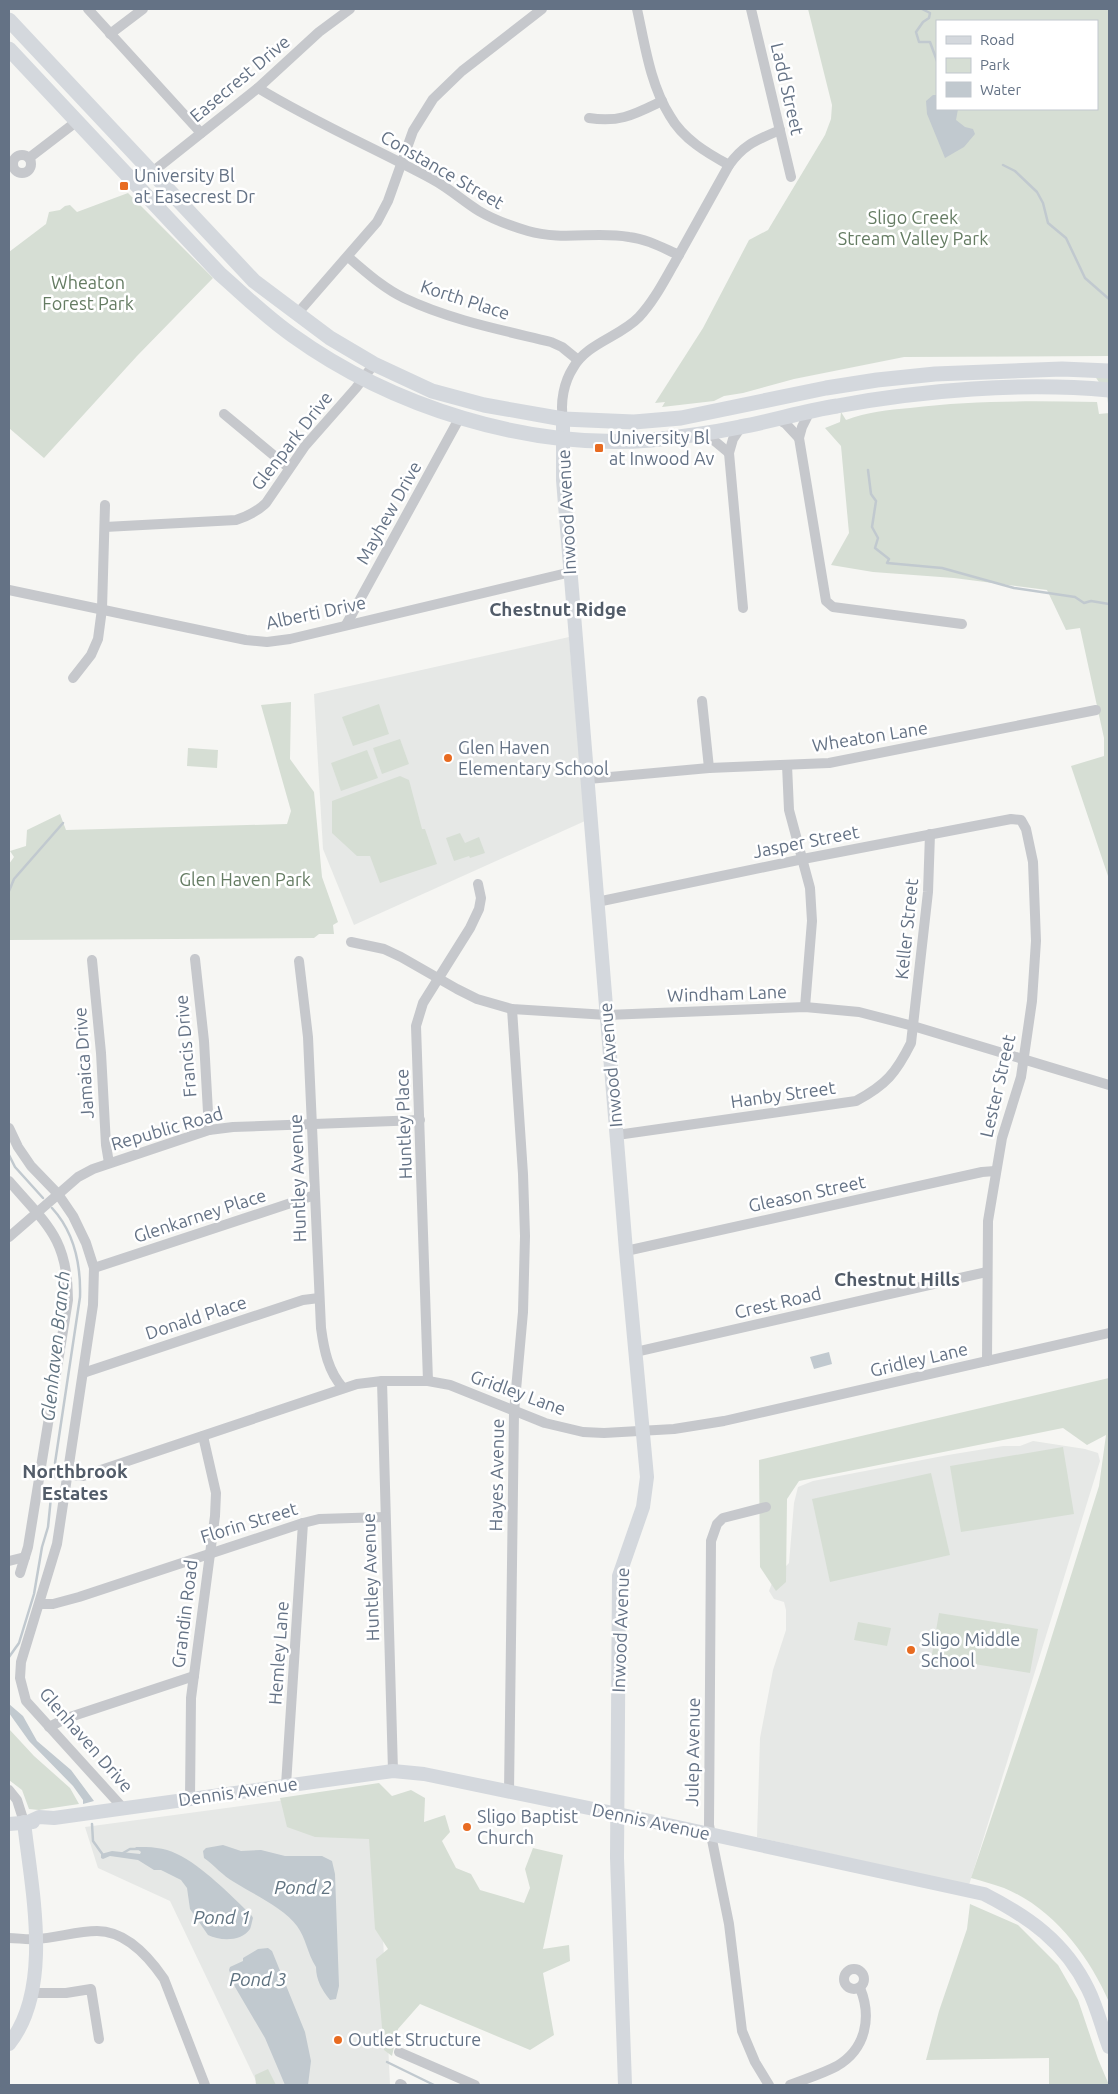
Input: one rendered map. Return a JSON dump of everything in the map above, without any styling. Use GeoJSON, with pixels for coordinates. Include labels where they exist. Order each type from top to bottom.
{"type":"FeatureCollection","features":[{"type":"Feature","properties":{"kind":"main road"},"geometry":{"type":"LineString","coordinates":[[12,29],[254,281],[330,338],[374,364],[432,391],[484,405],[563,419],[634,422],[680,418],[826,388],[877,380],[935,374],[1062,369],[1109,371]]}},
{"type":"Feature","properties":{"kind":"main road"},"geometry":{"type":"LineString","coordinates":[[9,49],[220,274],[292,335],[363,379],[389,392],[436,410],[563,439],[650,440],[742,427],[810,411],[932,392],[1035,388],[1109,390]]}},
{"type":"Feature","properties":{"kind":"street"},"geometry":{"type":"LineString","coordinates":[[88,9],[201,133]]}},
{"type":"Feature","properties":{"kind":"street"},"geometry":{"type":"LineString","coordinates":[[110,34],[143,9]]}},
{"type":"Feature","properties":{"kind":"street","name":"Easecrest Drive"},"geometry":{"type":"LineString","coordinates":[[151,174],[258,88],[319,32],[350,9]]}},
{"type":"Feature","properties":{"kind":"street"},"geometry":{"type":"LineString","coordinates":[[297,314],[378,222],[388,201],[416,126],[433,98],[462,71],[542,9]]}},
{"type":"Feature","properties":{"kind":"street"},"geometry":{"type":"LineString","coordinates":[[637,9],[651,73],[670,118],[691,140],[706,152],[729,165]]}},
{"type":"Feature","properties":{"kind":"street","name":"Ladd Street"},"geometry":{"type":"LineString","coordinates":[[752,9],[791,178]]}},
{"type":"Feature","properties":{"kind":"street","name":"Constance Street"},"geometry":{"type":"LineString","coordinates":[[258,88],[284,104],[402,163],[436,182],[480,212],[501,222],[529,232],[554,237],[616,235],[630,237],[648,242],[679,255]]}},
{"type":"Feature","properties":{"kind":"street"},"geometry":{"type":"LineString","coordinates":[[589,118],[620,119],[635,115],[662,101]]}},
{"type":"Feature","properties":{"kind":"street"},"geometry":{"type":"LineString","coordinates":[[29,158],[76,122]]}},
{"type":"Feature","properties":{"kind":"street","name":"Inwood Avenue"},"geometry":{"type":"LineString","coordinates":[[625,2085],[617,1868],[620,1576],[623,1560],[643,1508],[647,1477],[626,1251],[563,480],[563,419],[561,408],[564,391],[572,369],[578,360],[584,354],[627,327],[639,316],[656,295],[729,165],[739,152],[749,144],[780,130]]}},
{"type":"Feature","properties":{"kind":"street","name":"Korth Place"},"geometry":{"type":"LineString","coordinates":[[348,257],[384,286],[404,298],[452,317],[551,342],[562,347],[578,360]]}},
{"type":"Feature","properties":{"kind":"street","name":"Glenpark Drive"},"geometry":{"type":"LineString","coordinates":[[105,527],[236,520],[247,516],[266,503],[305,446],[374,364]]}},
{"type":"Feature","properties":{"kind":"street"},"geometry":{"type":"LineString","coordinates":[[810,411],[799,438],[826,601],[833,607],[962,624]]}},
{"type":"Feature","properties":{"kind":"street"},"geometry":{"type":"LineString","coordinates":[[224,414],[289,468]]}},
{"type":"Feature","properties":{"kind":"street","name":"Mayhew Drive"},"geometry":{"type":"LineString","coordinates":[[346,625],[460,417]]}},
{"type":"Feature","properties":{"kind":"street"},"geometry":{"type":"LineString","coordinates":[[776,418],[786,424],[799,438]]}},
{"type":"Feature","properties":{"kind":"street"},"geometry":{"type":"LineString","coordinates":[[742,427],[733,439],[729,453],[743,608]]}},
{"type":"Feature","properties":{"kind":"street"},"geometry":{"type":"LineString","coordinates":[[699,434],[711,438],[729,453]]}},
{"type":"Feature","properties":{"kind":"street"},"geometry":{"type":"LineString","coordinates":[[73,678],[91,655],[98,639],[102,609],[105,506]]}},
{"type":"Feature","properties":{"kind":"street","name":"Alberti Drive"},"geometry":{"type":"LineString","coordinates":[[9,590],[246,640],[267,642],[290,639],[571,572]]}},
{"type":"Feature","properties":{"kind":"street"},"geometry":{"type":"LineString","coordinates":[[702,701],[709,768]]}},
{"type":"Feature","properties":{"kind":"street","name":"Wheaton Lane"},"geometry":{"type":"LineString","coordinates":[[588,779],[709,768],[829,763],[1096,710]]}},
{"type":"Feature","properties":{"kind":"street"},"geometry":{"type":"LineString","coordinates":[[787,765],[790,810],[810,888],[812,921],[805,1007]]}},
{"type":"Feature","properties":{"kind":"street","name":"Jasper Street"},"geometry":{"type":"LineString","coordinates":[[597,902],[803,858],[1011,819],[1021,820]]}},
{"type":"Feature","properties":{"kind":"street","name":"Lester Street"},"geometry":{"type":"LineString","coordinates":[[987,1361],[986,1272],[988,1222],[1002,1138],[1021,1077],[1032,1001],[1036,942],[1033,862],[1026,829],[1021,820]]}},
{"type":"Feature","properties":{"kind":"street","name":"Keller Street"},"geometry":{"type":"LineString","coordinates":[[913,1026],[928,892],[930,834]]}},
{"type":"Feature","properties":{"kind":"street","name":"Huntley Place"},"geometry":{"type":"LineString","coordinates":[[428,1381],[416,1026],[423,1003],[480,909],[481,898],[478,884]]}},
{"type":"Feature","properties":{"kind":"street","name":"Windham Lane"},"geometry":{"type":"LineString","coordinates":[[350,942],[384,949],[401,956],[438,979],[477,999],[512,1009],[607,1015],[805,1007],[859,1012],[913,1026],[1109,1085]]}},
{"type":"Feature","properties":{"kind":"street","name":"Francis Drive"},"geometry":{"type":"LineString","coordinates":[[195,959],[204,1041],[209,1130]]}},
{"type":"Feature","properties":{"kind":"street","name":"Jamaica Drive"},"geometry":{"type":"LineString","coordinates":[[92,960],[109,1163]]}},
{"type":"Feature","properties":{"kind":"street","name":"Huntley Avenue"},"geometry":{"type":"LineString","coordinates":[[299,961],[308,1037],[319,1298],[324,1351],[335,1379],[343,1388]]}},
{"type":"Feature","properties":{"kind":"street","name":"Hayes Avenue"},"geometry":{"type":"LineString","coordinates":[[509,1792],[514,1412],[522,1312],[525,1236],[523,1174],[512,1009]]}},
{"type":"Feature","properties":{"kind":"street","name":"Hanby Street"},"geometry":{"type":"LineString","coordinates":[[617,1135],[856,1100],[872,1092],[900,1066],[911,1043],[913,1026]]}},
{"type":"Feature","properties":{"kind":"street","name":"Republic Road"},"geometry":{"type":"LineString","coordinates":[[9,1237],[78,1177],[109,1163],[209,1130],[233,1126],[420,1120]]}},
{"type":"Feature","properties":{"kind":"street","name":"Glenhaven Drive"},"geometry":{"type":"LineString","coordinates":[[9,1128],[18,1147],[31,1166],[58,1194],[73,1216],[86,1243],[94,1268],[93,1305],[57,1544],[21,1662],[20,1678],[26,1700],[123,1808]]}},
{"type":"Feature","properties":{"kind":"street","name":"Gleason Street"},"geometry":{"type":"LineString","coordinates":[[626,1251],[982,1172],[995,1171]]}},
{"type":"Feature","properties":{"kind":"street"},"geometry":{"type":"LineString","coordinates":[[9,1181],[53,1233],[64,1256],[68,1278],[68,1300],[41,1472],[25,1557],[20,1573]]}},
{"type":"Feature","properties":{"kind":"street","name":"Glenkarney Place"},"geometry":{"type":"LineString","coordinates":[[94,1268],[315,1195]]}},
{"type":"Feature","properties":{"kind":"street","name":"Crest Road"},"geometry":{"type":"LineString","coordinates":[[635,1352],[986,1272]]}},
{"type":"Feature","properties":{"kind":"street","name":"Donald Place"},"geometry":{"type":"LineString","coordinates":[[83,1373],[303,1300],[319,1298]]}},
{"type":"Feature","properties":{"kind":"street","name":"Gridley Lane"},"geometry":{"type":"LineString","coordinates":[[41,1472],[83,1476],[357,1384],[428,1381],[466,1390],[514,1412],[545,1423],[583,1432],[604,1433],[674,1429],[724,1421],[1109,1333]]}},
{"type":"Feature","properties":{"kind":"street","name":"Huntley Avenue"},"geometry":{"type":"LineString","coordinates":[[382,1382],[393,1771]]}},
{"type":"Feature","properties":{"kind":"street","name":"Grandin Road"},"geometry":{"type":"LineString","coordinates":[[190,1799],[191,1698],[215,1516],[216,1493],[203,1436]]}},
{"type":"Feature","properties":{"kind":"street","name":"Julep Avenue"},"geometry":{"type":"LineString","coordinates":[[766,1507],[723,1518],[716,1524],[711,1541],[708,1825],[729,1924],[742,2031],[755,2062],[769,2085]]}},
{"type":"Feature","properties":{"kind":"street","name":"Florin Street"},"geometry":{"type":"LineString","coordinates":[[40,1604],[53,1604],[79,1597],[210,1552],[303,1523],[319,1519],[385,1517]]}},
{"type":"Feature","properties":{"kind":"street","name":"Hemley Lane"},"geometry":{"type":"LineString","coordinates":[[286,1785],[303,1523]]}},
{"type":"Feature","properties":{"kind":"street"},"geometry":{"type":"LineString","coordinates":[[9,1561],[25,1557]]}},
{"type":"Feature","properties":{"kind":"street"},"geometry":{"type":"LineString","coordinates":[[49,1727],[67,1718],[194,1676]]}},
{"type":"Feature","properties":{"kind":"street","name":"Dennis Avenue"},"geometry":{"type":"LineString","coordinates":[[9,1824],[26,1822],[39,1817],[54,1818],[393,1771],[424,1774],[618,1814],[984,1894],[1016,1910],[1050,1938],[1075,1966],[1088,1990],[1109,2047]]}},
{"type":"Feature","properties":{"kind":"street"},"geometry":{"type":"LineString","coordinates":[[9,1790],[26,1822],[36,1939],[31,1993],[20,2026],[9,2044]]}},
{"type":"Feature","properties":{"kind":"street"},"geometry":{"type":"LineString","coordinates":[[9,1938],[36,1939],[97,1931],[111,1932],[127,1939],[155,1966],[164,1979],[205,2085]]}},
{"type":"Feature","properties":{"kind":"street"},"geometry":{"type":"LineString","coordinates":[[790,2085],[838,2065],[860,2043],[866,2028],[867,2013],[860,1988]]}},
{"type":"Feature","properties":{"kind":"street"},"geometry":{"type":"LineString","coordinates":[[31,1993],[66,1993],[92,1989],[99,2039]]}},
{"type":"Feature","properties":{"kind":"street"},"geometry":{"type":"LineString","coordinates":[[399,2052],[475,2085]]}},
{"type":"Feature","properties":{"kind":"shaded area","name":"Glen Haven Elementary School"},"geometry":{"type":"Polygon","coordinates":[[[569,637],[585,821],[354,925],[323,849],[314,694],[569,637]]]}},
{"type":"Feature","properties":{"kind":"shaded area","name":"Sligo Middle School"},"geometry":{"type":"Polygon","coordinates":[[[1033,1441],[1085,1449],[1098,1453],[1100,1461],[969,1885],[757,1837],[760,1738],[773,1670],[786,1630],[784,1602],[774,1599],[769,1591],[774,1578],[789,1563],[794,1503],[798,1487],[813,1481],[948,1455],[1003,1446],[1020,1446],[1033,1441]]]}},
{"type":"Feature","properties":{"kind":"shaded area"},"geometry":{"type":"Polygon","coordinates":[[[376,1788],[390,2085],[258,2085],[170,1901],[98,1868],[85,1827],[376,1788]]]}},
{"type":"Feature","properties":{"kind":"green space","name":"Sligo Creek Stream Valley Park"},"geometry":{"type":"Polygon","coordinates":[[[808,9],[1109,9],[1109,356],[904,357],[794,379],[743,393],[724,396],[714,401],[662,407],[665,402],[655,403],[703,328],[749,240],[768,230],[825,135],[831,119],[832,105],[808,9]]]}},
{"type":"Feature","properties":{"kind":"green space","name":"Wheaton Forest Park"},"geometry":{"type":"Polygon","coordinates":[[[128,193],[213,278],[137,356],[44,458],[9,428],[9,252],[46,224],[49,212],[60,210],[70,205],[77,212],[128,193]]]}},
{"type":"Feature","properties":{"kind":"green space"},"geometry":{"type":"Polygon","coordinates":[[[1086,363],[1109,367],[1109,413],[1107,394],[1086,363]]]}},
{"type":"Feature","properties":{"kind":"green space"},"geometry":{"type":"Polygon","coordinates":[[[980,402],[1097,402],[1099,414],[1109,413],[1109,879],[1071,766],[1104,756],[1104,738],[1080,628],[1066,630],[1047,590],[954,578],[873,572],[831,565],[849,533],[841,446],[825,428],[840,422],[841,412],[846,420],[878,412],[933,405],[980,402]]]}},
{"type":"Feature","properties":{"kind":"green space","name":"Glen Haven Park"},"geometry":{"type":"Polygon","coordinates":[[[291,702],[290,759],[314,792],[322,877],[338,922],[333,925],[334,934],[319,934],[314,938],[9,940],[9,864],[14,857],[10,851],[26,846],[27,830],[60,814],[66,830],[287,824],[291,811],[261,705],[291,702]]]}},
{"type":"Feature","properties":{"kind":"green space"},"geometry":{"type":"Polygon","coordinates":[[[379,704],[389,734],[353,746],[342,717],[379,704]]]}},
{"type":"Feature","properties":{"kind":"green space"},"geometry":{"type":"Polygon","coordinates":[[[400,739],[409,764],[382,774],[373,748],[400,739]]]}},
{"type":"Feature","properties":{"kind":"green space"},"geometry":{"type":"Polygon","coordinates":[[[188,748],[218,750],[217,768],[187,766],[188,748]]]}},
{"type":"Feature","properties":{"kind":"green space"},"geometry":{"type":"Polygon","coordinates":[[[367,750],[378,778],[341,791],[331,763],[367,750]]]}},
{"type":"Feature","properties":{"kind":"green space"},"geometry":{"type":"Polygon","coordinates":[[[400,776],[409,780],[422,829],[425,829],[437,864],[380,883],[370,856],[357,856],[332,833],[332,801],[400,776]]]}},
{"type":"Feature","properties":{"kind":"green space"},"geometry":{"type":"Polygon","coordinates":[[[460,833],[465,843],[479,837],[485,853],[454,861],[446,838],[460,833]]]}},
{"type":"Feature","properties":{"kind":"green space"},"geometry":{"type":"Polygon","coordinates":[[[1109,1378],[1109,2002],[1080,1951],[1053,1921],[1022,1897],[1004,1888],[971,1878],[1041,1671],[1099,1486],[1106,1435],[1087,1445],[1063,1428],[799,1481],[787,1499],[786,1582],[776,1591],[760,1567],[759,1460],[1109,1378]]]}},
{"type":"Feature","properties":{"kind":"green space"},"geometry":{"type":"Polygon","coordinates":[[[1063,1447],[1074,1514],[961,1532],[950,1466],[1063,1447]]]}},
{"type":"Feature","properties":{"kind":"green space"},"geometry":{"type":"Polygon","coordinates":[[[931,1473],[950,1555],[830,1582],[812,1499],[931,1473]]]}},
{"type":"Feature","properties":{"kind":"green space"},"geometry":{"type":"Polygon","coordinates":[[[939,1613],[1038,1629],[1030,1673],[955,1661],[953,1670],[930,1666],[939,1613]]]}},
{"type":"Feature","properties":{"kind":"green space"},"geometry":{"type":"Polygon","coordinates":[[[858,1622],[891,1628],[887,1646],[854,1640],[858,1622]]]}},
{"type":"Feature","properties":{"kind":"green space"},"geometry":{"type":"Polygon","coordinates":[[[9,1729],[34,1756],[70,1788],[79,1804],[39,1810],[29,1809],[22,1790],[9,1780],[9,1729]]]}},
{"type":"Feature","properties":{"kind":"green space"},"geometry":{"type":"Polygon","coordinates":[[[379,1783],[392,1796],[411,1790],[425,1798],[424,1822],[445,1815],[450,1832],[442,1841],[456,1868],[471,1874],[480,1890],[524,1903],[530,1888],[525,1869],[533,1848],[563,1855],[543,1949],[569,1945],[570,1961],[543,1973],[554,2035],[530,2050],[420,2004],[398,2029],[392,2056],[384,2050],[376,1959],[388,1949],[375,1929],[369,1839],[315,1837],[287,1827],[280,1798],[379,1783]]]}},
{"type":"Feature","properties":{"kind":"green space"},"geometry":{"type":"Polygon","coordinates":[[[970,1904],[1018,1925],[1058,1965],[1078,2000],[1109,2085],[1049,2085],[1049,2058],[926,2060],[939,2011],[967,1929],[970,1904]]]}},
{"type":"Feature","properties":{"kind":"green space"},"geometry":{"type":"Polygon","coordinates":[[[268,2069],[276,2085],[256,2085],[255,2075],[268,2069]]]}},
{"type":"Feature","properties":{"kind":"water"},"geometry":{"type":"Polygon","coordinates":[[[933,95],[936,95],[936,110],[958,110],[956,120],[965,127],[973,129],[975,134],[964,147],[945,158],[927,114],[926,101],[933,95]]]}},
{"type":"Feature","properties":{"kind":"water"},"geometry":{"type":"Polygon","coordinates":[[[829,1352],[832,1364],[814,1369],[810,1357],[829,1352]]]}},
{"type":"Feature","properties":{"kind":"water"},"geometry":{"type":"Polygon","coordinates":[[[9,1704],[23,1716],[37,1741],[71,1770],[94,1801],[83,1804],[83,1800],[73,1786],[29,1741],[9,1713],[9,1704]]]}},
{"type":"Feature","properties":{"kind":"water","name":"Pond 2"},"geometry":{"type":"Polygon","coordinates":[[[223,1845],[241,1851],[261,1850],[285,1856],[322,1856],[332,1861],[335,1874],[339,1986],[336,1999],[330,2000],[322,1989],[318,1981],[316,1967],[297,1926],[291,1919],[276,1907],[230,1880],[204,1858],[203,1851],[206,1848],[223,1845]]]}},
{"type":"Feature","properties":{"kind":"water","name":"Pond 1"},"geometry":{"type":"Polygon","coordinates":[[[135,1847],[167,1850],[196,1866],[252,1916],[250,1929],[241,1936],[230,1939],[208,1935],[190,1909],[187,1888],[181,1880],[161,1870],[154,1870],[138,1860],[110,1856],[101,1858],[101,1854],[112,1851],[140,1854],[141,1852],[135,1847]]]}},
{"type":"Feature","properties":{"kind":"water","name":"Pond 3"},"geometry":{"type":"Polygon","coordinates":[[[268,1948],[272,1951],[305,2032],[311,2061],[308,2085],[285,2085],[265,2038],[235,1987],[229,1970],[230,1967],[243,1961],[243,1958],[258,1949],[268,1948]]]}},
{"type":"Feature","properties":{"kind":"waterway"},"geometry":{"type":"LineString","coordinates":[[922,9],[930,13],[929,18],[923,22],[916,32],[919,42],[930,42],[936,58]]}},
{"type":"Feature","properties":{"kind":"waterway"},"geometry":{"type":"LineString","coordinates":[[1003,165],[1015,171],[1037,192],[1043,203],[1048,223],[1066,238],[1085,278],[1109,299]]}},
{"type":"Feature","properties":{"kind":"waterway"},"geometry":{"type":"LineString","coordinates":[[868,470],[871,494],[876,501],[872,527],[878,538],[875,548],[889,559],[887,563],[942,568],[1014,588],[1075,597],[1084,603],[1091,601],[1109,604]]}},
{"type":"Feature","properties":{"kind":"waterway","name":"Glenhaven Branch"},"geometry":{"type":"LineString","coordinates":[[9,891],[14,879],[63,823]]}},
{"type":"Feature","properties":{"kind":"waterway","name":"Glenhaven Branch"},"geometry":{"type":"LineString","coordinates":[[9,1155],[15,1167],[43,1198]]}},
{"type":"Feature","properties":{"kind":"waterway","name":"Glenhaven Branch"},"geometry":{"type":"LineString","coordinates":[[52,1208],[71,1238],[78,1261],[80,1285],[80,1297],[55,1463]]}},
{"type":"Feature","properties":{"kind":"waterway","name":"Glenhaven Branch"},"geometry":{"type":"LineString","coordinates":[[9,1657],[19,1643],[34,1594],[42,1547],[48,1527],[52,1487]]}},
{"type":"Feature","properties":{"kind":"waterway"},"geometry":{"type":"LineString","coordinates":[[92,1824],[93,1841],[103,1855]]}},
{"type":"Feature","properties":{"kind":"waterway"},"geometry":{"type":"LineString","coordinates":[[123,1853],[130,1849],[141,1849]]}},
{"type":"Feature","properties":{"kind":"waterway"},"geometry":{"type":"LineString","coordinates":[[387,2062],[434,2085]]}},
{"type":"Feature","properties":{"kind":"place","name":"University Bl at Easecrest Dr"},"geometry":{"type":"Point","coordinates":[124,186]}},
{"type":"Feature","properties":{"kind":"place","name":"University Bl at Inwood Av"},"geometry":{"type":"Point","coordinates":[599,448]}},
{"type":"Feature","properties":{"kind":"place","name":"Glen Haven Elementary School"},"geometry":{"type":"Point","coordinates":[448,758]}},
{"type":"Feature","properties":{"kind":"place","name":"Sligo Middle School"},"geometry":{"type":"Point","coordinates":[911,1650]}},
{"type":"Feature","properties":{"kind":"place","name":"Sligo Baptist Church"},"geometry":{"type":"Point","coordinates":[467,1827]}},
{"type":"Feature","properties":{"kind":"place","name":"Outlet Structure"},"geometry":{"type":"Point","coordinates":[338,2040]}},
{"type":"Feature","properties":{"kind":"district","name":"Chestnut Ridge"},"geometry":{"type":"Point","coordinates":[558,609]}},
{"type":"Feature","properties":{"kind":"district","name":"Chestnut Hills"},"geometry":{"type":"Point","coordinates":[897,1279]}},
{"type":"Feature","properties":{"kind":"district","name":"Northbrook Estates"},"geometry":{"type":"Point","coordinates":[75,1482]}}]}
